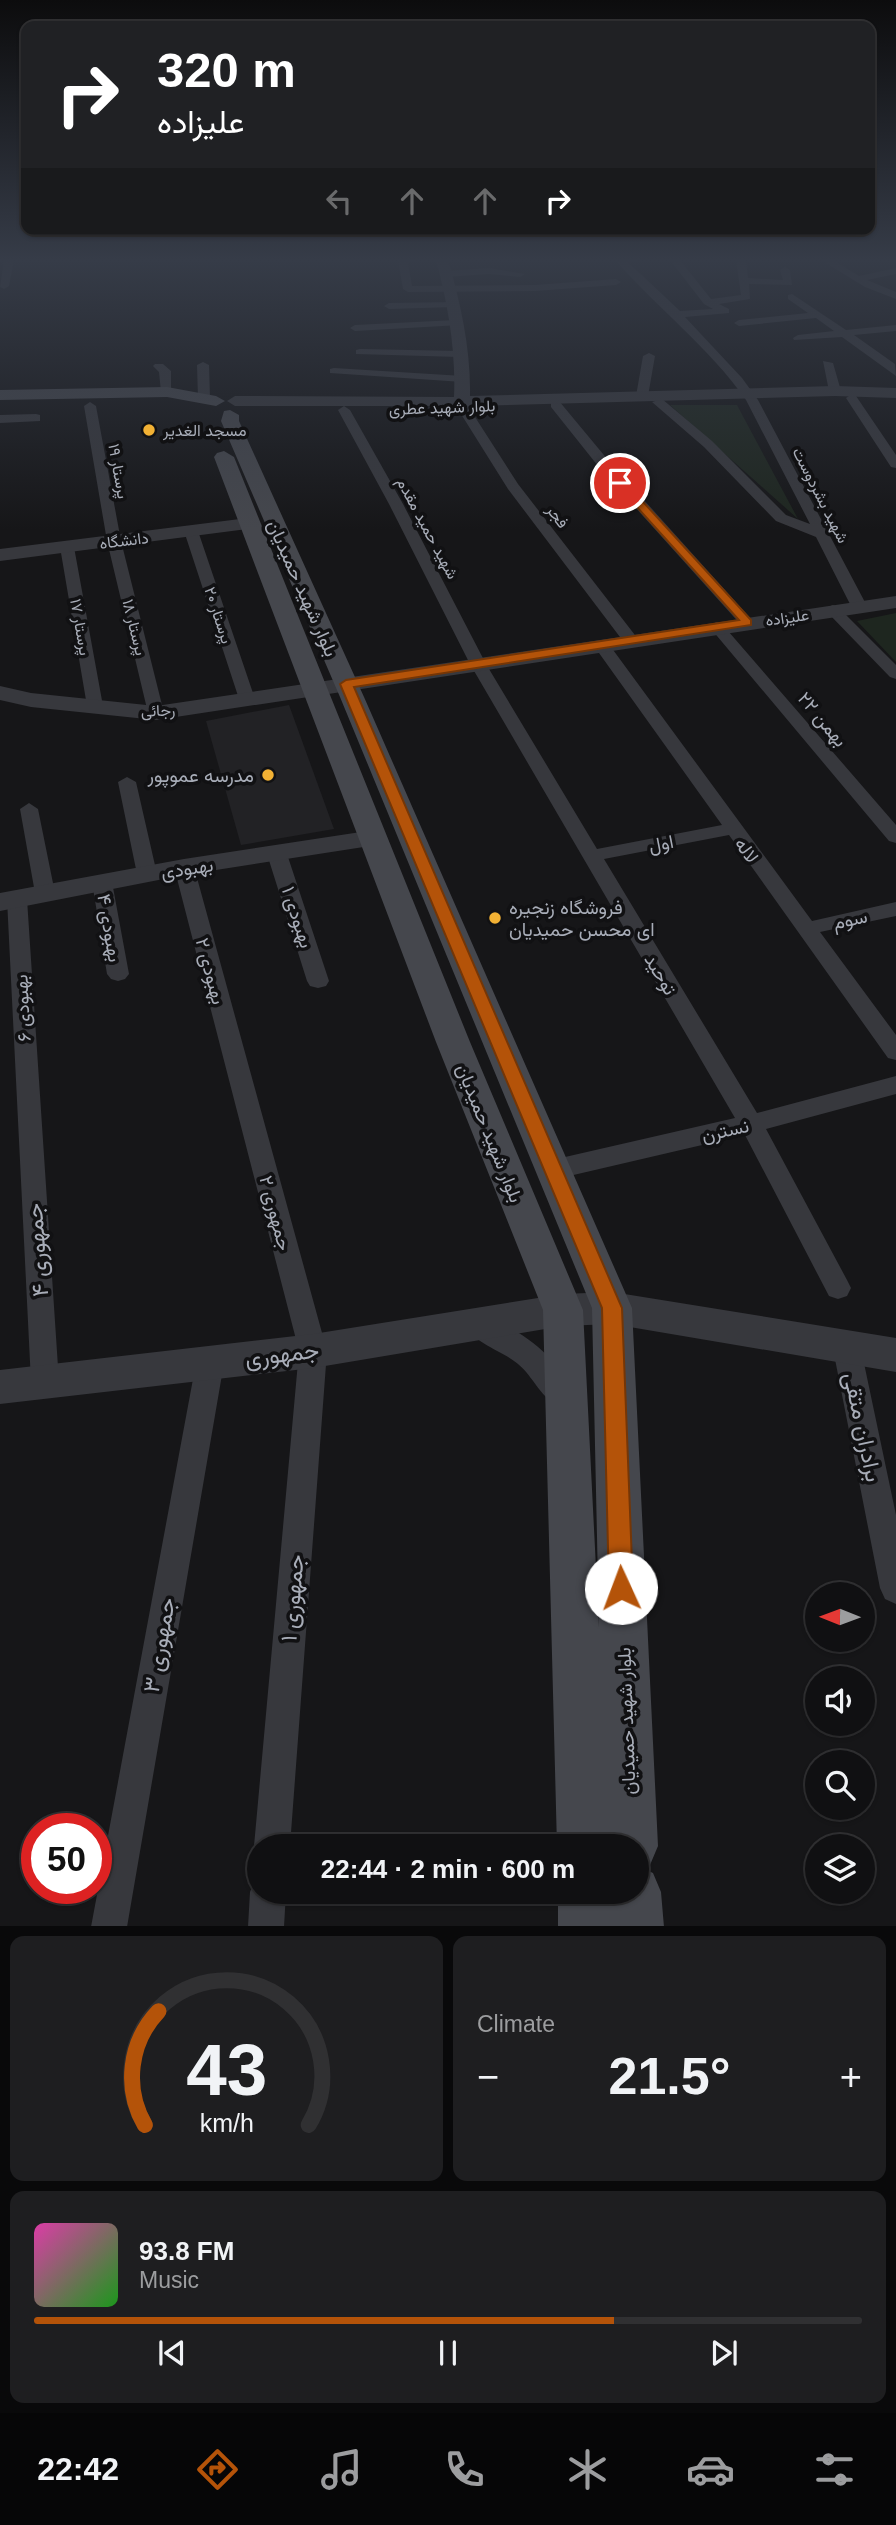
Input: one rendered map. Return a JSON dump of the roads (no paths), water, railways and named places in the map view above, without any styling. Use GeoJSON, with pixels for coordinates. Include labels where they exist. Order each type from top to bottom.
{"type":"FeatureCollection","features":[{"type":"Feature","properties":{"kind":"main road"},"geometry":{"type":"LineString","coordinates":[[0,395],[167,392],[220,407]]}},
{"type":"Feature","properties":{"kind":"main road"},"geometry":{"type":"LineString","coordinates":[[0,409],[90,406],[220,407]]}},
{"type":"Feature","properties":{"kind":"main road","name":"بلوار شهید حمیدیان"},"geometry":{"type":"LineString","coordinates":[[220,407],[214,428],[248,524],[279,567]]}},
{"type":"Feature","properties":{"kind":"main road","name":"بلوار شهید حمیدیان"},"geometry":{"type":"LineString","coordinates":[[220,407],[230,421],[279,567],[331,686],[410,833],[612,1308],[603,1755],[587,1834]]}},
{"type":"Feature","properties":{"kind":"main road","name":"بلوار شهید حمیدیان"},"geometry":{"type":"LineString","coordinates":[[331,686],[374,838],[453,1042],[563,1311],[567,1407],[603,1755],[628,1834]]}},
{"type":"Feature","properties":{"kind":"main road"},"geometry":{"type":"LineString","coordinates":[[374,838],[410,833]]}},
{"type":"Feature","properties":{"kind":"main road"},"geometry":{"type":"LineString","coordinates":[[453,1042],[493,1031]]}},
{"type":"Feature","properties":{"kind":"main road"},"geometry":{"type":"LineString","coordinates":[[585,1904],[586,1926]]}},
{"type":"Feature","properties":{"kind":"main road"},"geometry":{"type":"LineString","coordinates":[[635,1904],[636,1926]]}},
{"type":"Feature","properties":{"kind":"street"},"geometry":{"type":"LineString","coordinates":[[459,350],[463,379],[461,404]]}},
{"type":"Feature","properties":{"kind":"street"},"geometry":{"type":"LineString","coordinates":[[709,350],[750,396]]}},
{"type":"Feature","properties":{"kind":"street"},"geometry":{"type":"LineString","coordinates":[[867,350],[896,373]]}},
{"type":"Feature","properties":{"kind":"street"},"geometry":{"type":"LineString","coordinates":[[870,352],[888,350]]}},
{"type":"Feature","properties":{"kind":"street"},"geometry":{"type":"LineString","coordinates":[[360,352],[460,354]]}},
{"type":"Feature","properties":{"kind":"street"},"geometry":{"type":"LineString","coordinates":[[649,356],[650,399],[708,444],[781,518],[822,534]]}},
{"type":"Feature","properties":{"kind":"street"},"geometry":{"type":"LineString","coordinates":[[827,363],[835,391]]}},
{"type":"Feature","properties":{"kind":"street"},"geometry":{"type":"LineString","coordinates":[[203,365],[220,407]]}},
{"type":"Feature","properties":{"kind":"street"},"geometry":{"type":"LineString","coordinates":[[159,366],[165,371],[167,392]]}},
{"type":"Feature","properties":{"kind":"street"},"geometry":{"type":"LineString","coordinates":[[334,371],[463,379]]}},
{"type":"Feature","properties":{"kind":"street","name":"بلوار شهید عطری"},"geometry":{"type":"LineString","coordinates":[[220,407],[344,410],[835,391],[896,394]]}},
{"type":"Feature","properties":{"kind":"street","name":"بلوار شهید عطری"},"geometry":{"type":"LineString","coordinates":[[750,396],[852,398],[896,394]]}},
{"type":"Feature","properties":{"kind":"street","name":"شهید بشردوست"},"geometry":{"type":"LineString","coordinates":[[750,396],[859,606]]}},
{"type":"Feature","properties":{"kind":"street"},"geometry":{"type":"LineString","coordinates":[[852,398],[896,464]]}},
{"type":"Feature","properties":{"kind":"street","name":"بلوار شهید عطری"},"geometry":{"type":"LineString","coordinates":[[220,407],[555,404],[650,399]]}},
{"type":"Feature","properties":{"kind":"street","name":"فجر"},"geometry":{"type":"LineString","coordinates":[[461,404],[513,486],[632,642]]}},
{"type":"Feature","properties":{"kind":"street"},"geometry":{"type":"LineString","coordinates":[[555,404],[603,463],[747,623]]}},
{"type":"Feature","properties":{"kind":"street","name":"پرستار ۱۹"},"geometry":{"type":"LineString","coordinates":[[90,406],[114,541]]}},
{"type":"Feature","properties":{"kind":"street","name":"شهید حمید مقدم"},"geometry":{"type":"LineString","coordinates":[[344,410],[396,504],[478,664]]}},
{"type":"Feature","properties":{"kind":"street"},"geometry":{"type":"LineString","coordinates":[[0,419],[36,418]]}},
{"type":"Feature","properties":{"kind":"street","name":"دانشگاه"},"geometry":{"type":"LineString","coordinates":[[0,555],[248,524]]}},
{"type":"Feature","properties":{"kind":"street","name":"پرستار ۲۰"},"geometry":{"type":"LineString","coordinates":[[191,531],[247,699]]}},
{"type":"Feature","properties":{"kind":"street","name":"پرستار ۱۸"},"geometry":{"type":"LineString","coordinates":[[114,541],[156,713]]}},
{"type":"Feature","properties":{"kind":"street","name":"پرستار ۱۷"},"geometry":{"type":"LineString","coordinates":[[66,547],[95,706]]}},
{"type":"Feature","properties":{"kind":"street","name":"علیزاده"},"geometry":{"type":"LineString","coordinates":[[331,686],[896,602]]}},
{"type":"Feature","properties":{"kind":"street"},"geometry":{"type":"LineString","coordinates":[[833,610],[896,674]]}},
{"type":"Feature","properties":{"kind":"street","name":"۲۲ بهمن"},"geometry":{"type":"LineString","coordinates":[[717,627],[896,837]]}},
{"type":"Feature","properties":{"kind":"street","name":"لاله"},"geometry":{"type":"LineString","coordinates":[[602,646],[896,1052]]}},
{"type":"Feature","properties":{"kind":"street","name":"توحید"},"geometry":{"type":"LineString","coordinates":[[478,664],[751,1124],[838,1287]]}},
{"type":"Feature","properties":{"kind":"street","name":"رجائی"},"geometry":{"type":"LineString","coordinates":[[0,693],[32,700],[156,713],[331,686]]}},
{"type":"Feature","properties":{"kind":"street"},"geometry":{"type":"LineString","coordinates":[[127,782],[147,874]]}},
{"type":"Feature","properties":{"kind":"street"},"geometry":{"type":"LineString","coordinates":[[29,809],[45,893]]}},
{"type":"Feature","properties":{"kind":"street","name":"اول"},"geometry":{"type":"LineString","coordinates":[[590,856],[732,829]]}},
{"type":"Feature","properties":{"kind":"street","name":"بهبودی"},"geometry":{"type":"LineString","coordinates":[[8,900],[184,867],[374,838]]}},
{"type":"Feature","properties":{"kind":"street","name":"بهبودی ۱"},"geometry":{"type":"LineString","coordinates":[[277,854],[318,981]]}},
{"type":"Feature","properties":{"kind":"street","name":"بهبودی ۲"},"geometry":{"type":"LineString","coordinates":[[184,867],[239,1074]]}},
{"type":"Feature","properties":{"kind":"street","name":"بهبودی ۴"},"geometry":{"type":"LineString","coordinates":[[102,882],[118,974]]}},
{"type":"Feature","properties":{"kind":"street","name":"بهبودی ۶"},"geometry":{"type":"LineString","coordinates":[[8,900],[28,1118]]}},
{"type":"Feature","properties":{"kind":"street","name":"سوم"},"geometry":{"type":"LineString","coordinates":[[805,929],[896,909]]}},
{"type":"Feature","properties":{"kind":"street","name":"جمهوری ۲"},"geometry":{"type":"LineString","coordinates":[[239,1074],[313,1350]]}},
{"type":"Feature","properties":{"kind":"street","name":"نسترن"},"geometry":{"type":"LineString","coordinates":[[552,1170],[751,1124],[896,1085]]}},
{"type":"Feature","properties":{"kind":"street","name":"جمهوری ۴"},"geometry":{"type":"LineString","coordinates":[[28,1118],[45,1382]]}},
{"type":"Feature","properties":{"kind":"street"},"geometry":{"type":"LineString","coordinates":[[612,1308],[896,1355]]}},
{"type":"Feature","properties":{"kind":"street","name":"جمهوری"},"geometry":{"type":"LineString","coordinates":[[0,1387],[313,1350],[563,1311],[612,1308]]}},
{"type":"Feature","properties":{"kind":"street"},"geometry":{"type":"LineString","coordinates":[[478,1325],[521,1347],[550,1375],[567,1407]]}},
{"type":"Feature","properties":{"kind":"street","name":"برادران متقی"},"geometry":{"type":"LineString","coordinates":[[847,1349],[896,1588]]}},
{"type":"Feature","properties":{"kind":"street","name":"جمهوری ۱"},"geometry":{"type":"LineString","coordinates":[[273,1834],[313,1350]]}},
{"type":"Feature","properties":{"kind":"street","name":"جمهوری ۳"},"geometry":{"type":"LineString","coordinates":[[108,1926],[210,1363]]}},
{"type":"Feature","properties":{"kind":"street"},"geometry":{"type":"LineString","coordinates":[[265,1926],[267,1904]]}},
{"type":"Feature","properties":{"kind":"place","name":"مسجد الغدیر"},"geometry":{"type":"Point","coordinates":[149,430]}},
{"type":"Feature","properties":{"kind":"place","name":"مدرسه عموپور"},"geometry":{"type":"Point","coordinates":[268,775]}},
{"type":"Feature","properties":{"kind":"place","name":"فروشگاه زنجیره ای محسن حمیدیان"},"geometry":{"type":"Point","coordinates":[495,918]}}]}
